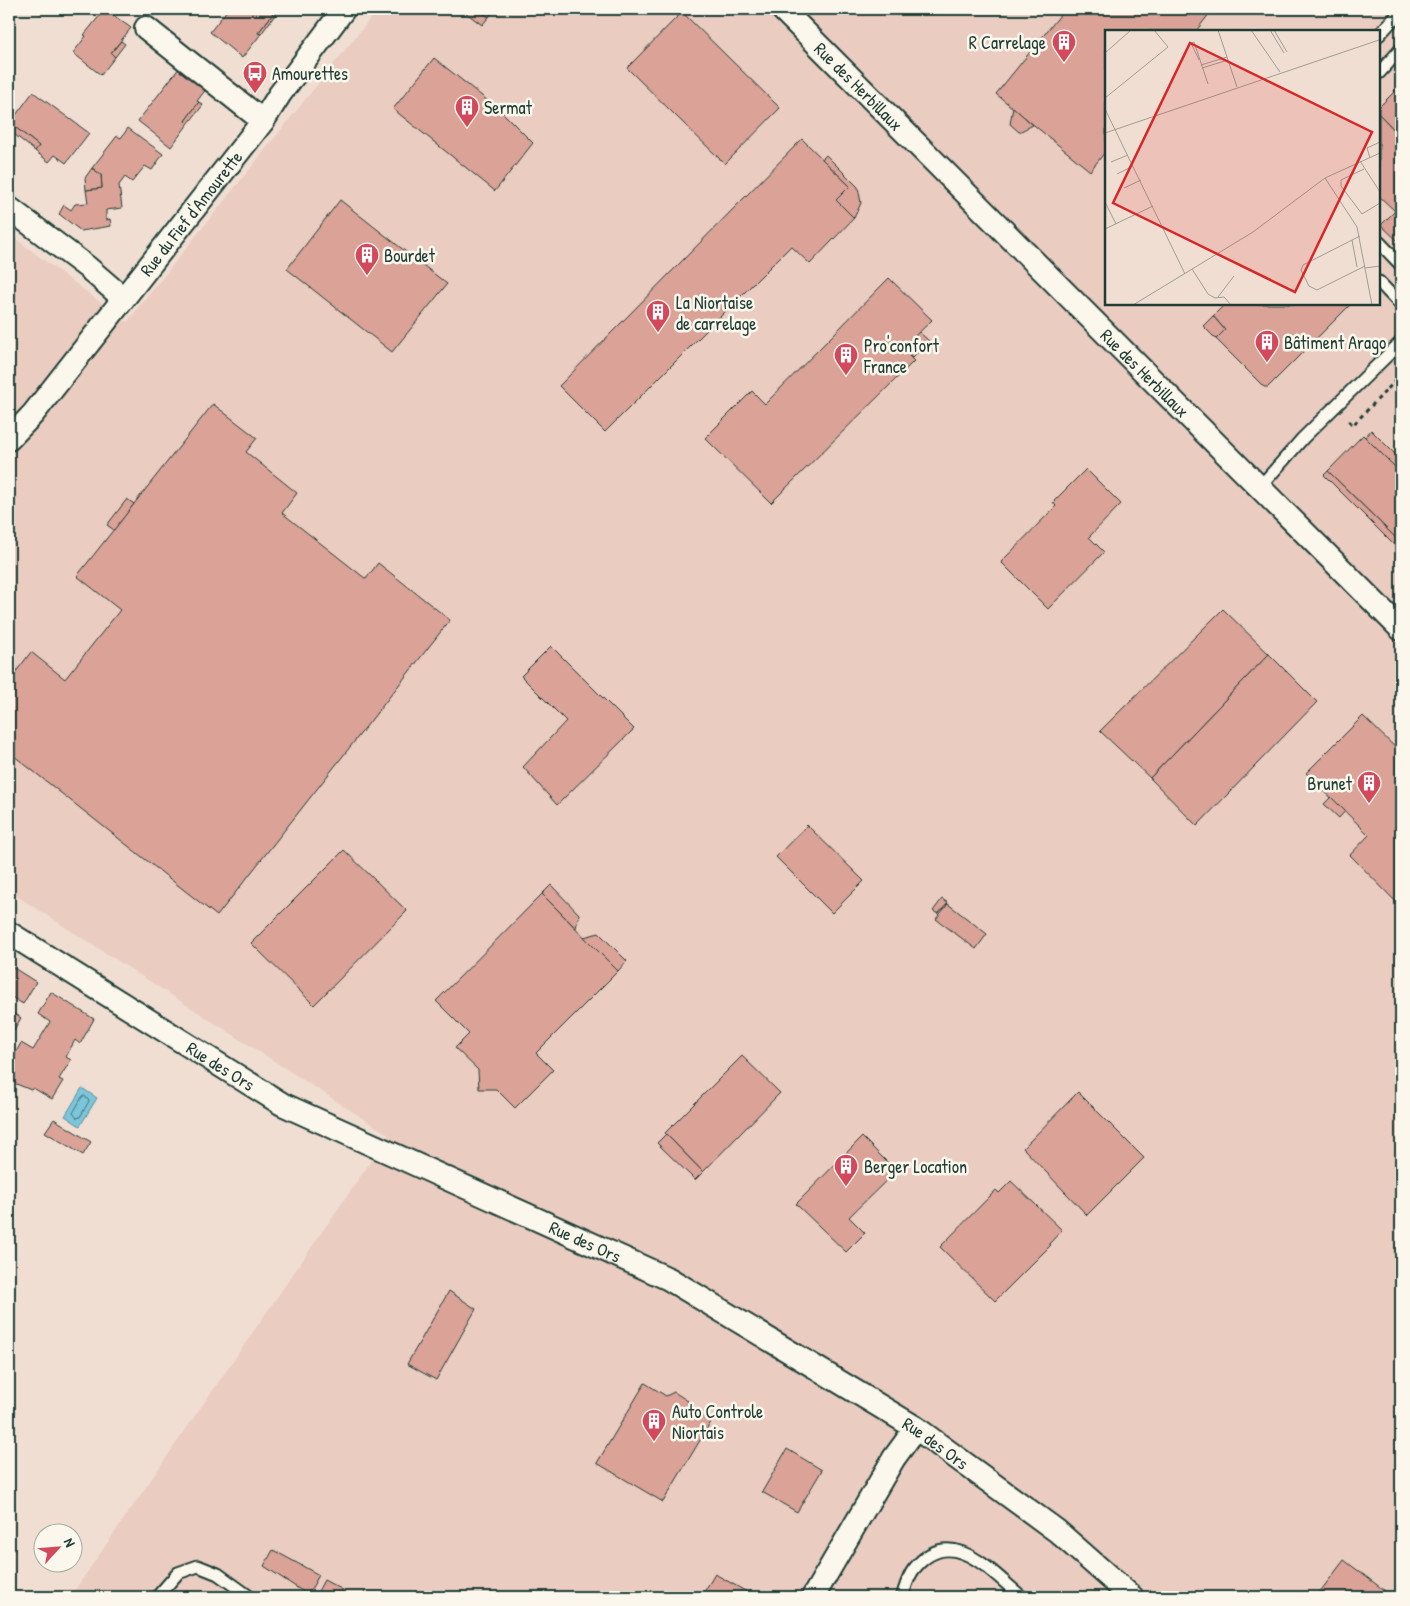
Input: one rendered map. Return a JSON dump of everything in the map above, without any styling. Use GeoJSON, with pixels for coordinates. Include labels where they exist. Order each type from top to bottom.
{"type":"FeatureCollection","features":[{"type":"Feature","properties":{"kind":"street","name":"Rue des Herbillaux"},"geometry":{"type":"LineString","coordinates":[[782,9],[1401,629]]}},
{"type":"Feature","properties":{"kind":"street","name":"Rue du Fief d'Amourette"},"geometry":{"type":"LineString","coordinates":[[9,439],[33,414],[263,121],[332,13]]}},
{"type":"Feature","properties":{"kind":"street"},"geometry":{"type":"LineString","coordinates":[[146,28],[263,121]]}},
{"type":"Feature","properties":{"kind":"street"},"geometry":{"type":"LineString","coordinates":[[9,208],[87,267],[123,298]]}},
{"type":"Feature","properties":{"kind":"street","name":"Rue des Ors"},"geometry":{"type":"LineString","coordinates":[[9,933],[282,1104],[669,1280],[916,1428],[1057,1531],[1132,1597]]}},
{"type":"Feature","properties":{"kind":"street"},"geometry":{"type":"LineString","coordinates":[[813,1597],[894,1458],[916,1428]]}},
{"type":"Feature","properties":{"kind":"lane"},"geometry":{"type":"LineString","coordinates":[[1380,34],[1401,11]]}},
{"type":"Feature","properties":{"kind":"lane"},"geometry":{"type":"LineString","coordinates":[[1380,72],[1401,49]]}},
{"type":"Feature","properties":{"kind":"lane"},"geometry":{"type":"LineString","coordinates":[[1380,243],[1401,266]]}},
{"type":"Feature","properties":{"kind":"lane"},"geometry":{"type":"LineString","coordinates":[[1380,283],[1401,305]]}},
{"type":"Feature","properties":{"kind":"lane"},"geometry":{"type":"LineString","coordinates":[[1259,488],[1303,438],[1401,342]]}},
{"type":"Feature","properties":{"kind":"lane"},"geometry":{"type":"LineString","coordinates":[[902,1597],[914,1570],[935,1550],[959,1549],[1022,1597]]}},
{"type":"Feature","properties":{"kind":"lane"},"geometry":{"type":"LineString","coordinates":[[157,1597],[178,1574],[198,1566],[218,1574],[250,1597]]}},
{"type":"Feature","properties":{"kind":"path"},"geometry":{"type":"LineString","coordinates":[[1352,425],[1401,375]]}},
{"type":"Feature","properties":{"kind":"shaded area"},"geometry":{"type":"Polygon","coordinates":[[[378,9],[1401,9],[1401,1597],[70,1597],[389,1135],[9,891],[9,234],[127,322],[378,9]]]}},
{"type":"Feature","properties":{"kind":"water"},"geometry":{"type":"Polygon","coordinates":[[[82,1088],[97,1098],[80,1126],[65,1116],[82,1088]]]}},
{"type":"Feature","properties":{"kind":"building"},"geometry":{"type":"Polygon","coordinates":[[[105,9],[131,28],[111,53],[115,57],[101,75],[73,53],[86,36],[84,35],[105,9]]]}},
{"type":"Feature","properties":{"kind":"building"},"geometry":{"type":"Polygon","coordinates":[[[228,9],[274,9],[271,12],[273,14],[258,33],[261,34],[242,58],[210,32],[228,9]]]}},
{"type":"Feature","properties":{"kind":"building"},"geometry":{"type":"Polygon","coordinates":[[[461,9],[477,9],[489,17],[482,25],[461,9]]]}},
{"type":"Feature","properties":{"kind":"building"},"geometry":{"type":"Polygon","coordinates":[[[477,9],[495,9],[489,17],[477,9]]]}},
{"type":"Feature","properties":{"kind":"building","name":"R Carrelage"},"geometry":{"type":"Polygon","coordinates":[[[1065,9],[1213,9],[1197,30],[1105,30],[1105,152],[1090,171],[996,94],[1065,9]]]}},
{"type":"Feature","properties":{"kind":"building"},"geometry":{"type":"Polygon","coordinates":[[[682,12],[780,108],[725,164],[627,68],[682,12]]]}},
{"type":"Feature","properties":{"kind":"building"},"geometry":{"type":"Polygon","coordinates":[[[273,14],[275,15],[261,34],[258,33],[273,14]]]}},
{"type":"Feature","properties":{"kind":"building"},"geometry":{"type":"Polygon","coordinates":[[[121,41],[125,44],[115,57],[111,53],[121,41]]]}},
{"type":"Feature","properties":{"kind":"building","name":"Sermat"},"geometry":{"type":"Polygon","coordinates":[[[434,58],[502,112],[533,143],[495,191],[393,109],[434,58]]]}},
{"type":"Feature","properties":{"kind":"building"},"geometry":{"type":"Polygon","coordinates":[[[180,67],[207,88],[185,121],[188,124],[171,147],[138,121],[180,67]]]}},
{"type":"Feature","properties":{"kind":"building"},"geometry":{"type":"Polygon","coordinates":[[[1401,85],[1401,137],[1380,115],[1380,106],[1401,85]]]}},
{"type":"Feature","properties":{"kind":"building"},"geometry":{"type":"Polygon","coordinates":[[[33,92],[89,133],[66,163],[55,155],[49,162],[35,151],[39,146],[10,123],[33,92]]]}},
{"type":"Feature","properties":{"kind":"building"},"geometry":{"type":"Polygon","coordinates":[[[199,102],[203,105],[188,124],[185,121],[199,102]]]}},
{"type":"Feature","properties":{"kind":"building"},"geometry":{"type":"Polygon","coordinates":[[[1013,107],[1033,125],[1019,132],[1010,124],[1013,107]]]}},
{"type":"Feature","properties":{"kind":"building"},"geometry":{"type":"Polygon","coordinates":[[[1380,115],[1401,137],[1401,244],[1381,225],[1395,211],[1380,197],[1380,115]]]}},
{"type":"Feature","properties":{"kind":"building"},"geometry":{"type":"Polygon","coordinates":[[[10,123],[39,146],[35,151],[9,130],[10,123]]]}},
{"type":"Feature","properties":{"kind":"building"},"geometry":{"type":"Polygon","coordinates":[[[128,128],[163,154],[152,170],[145,166],[132,182],[125,177],[119,185],[122,208],[106,210],[106,220],[110,219],[111,226],[81,231],[59,214],[64,205],[71,210],[75,204],[88,203],[86,190],[102,188],[101,175],[92,168],[117,136],[121,138],[128,128]]]}},
{"type":"Feature","properties":{"kind":"building","name":"La Niortaise de carrelage"},"geometry":{"type":"Polygon","coordinates":[[[802,139],[850,186],[836,200],[854,218],[810,264],[791,246],[605,432],[559,386],[802,139]]]}},
{"type":"Feature","properties":{"kind":"building"},"geometry":{"type":"Polygon","coordinates":[[[826,155],[858,187],[861,203],[854,218],[836,200],[850,186],[822,159],[826,155]]]}},
{"type":"Feature","properties":{"kind":"building"},"geometry":{"type":"Polygon","coordinates":[[[92,168],[101,175],[102,188],[86,190],[85,178],[92,168]]]}},
{"type":"Feature","properties":{"kind":"building","name":"Bourdet"},"geometry":{"type":"Polygon","coordinates":[[[340,200],[447,284],[392,352],[287,269],[340,200]]]}},
{"type":"Feature","properties":{"kind":"building","name":"Pro'confort France"},"geometry":{"type":"Polygon","coordinates":[[[889,278],[932,320],[902,349],[914,361],[771,503],[705,438],[752,391],[765,404],[889,278]]]}},
{"type":"Feature","properties":{"kind":"building","name":"Bâtiment Arago"},"geometry":{"type":"Polygon","coordinates":[[[1224,305],[1350,305],[1268,387],[1264,387],[1216,339],[1225,330],[1213,316],[1224,305]]]}},
{"type":"Feature","properties":{"kind":"building"},"geometry":{"type":"Polygon","coordinates":[[[1213,316],[1225,330],[1216,339],[1203,326],[1213,316]]]}},
{"type":"Feature","properties":{"kind":"building"},"geometry":{"type":"Polygon","coordinates":[[[919,332],[929,341],[912,358],[902,349],[919,332]]]}},
{"type":"Feature","properties":{"kind":"building"},"geometry":{"type":"Polygon","coordinates":[[[213,404],[257,438],[246,452],[297,493],[282,513],[366,579],[378,563],[450,620],[217,916],[9,752],[9,681],[31,652],[65,679],[120,610],[77,576],[213,404]]]}},
{"type":"Feature","properties":{"kind":"building"},"geometry":{"type":"Polygon","coordinates":[[[1371,430],[1401,460],[1401,473],[1365,437],[1371,430]]]}},
{"type":"Feature","properties":{"kind":"building"},"geometry":{"type":"Polygon","coordinates":[[[1363,435],[1401,473],[1401,543],[1328,471],[1363,435]]]}},
{"type":"Feature","properties":{"kind":"building"},"geometry":{"type":"Polygon","coordinates":[[[1086,469],[1121,504],[1089,537],[1104,552],[1048,609],[1001,562],[1056,506],[1053,502],[1086,469]]]}},
{"type":"Feature","properties":{"kind":"building"},"geometry":{"type":"Polygon","coordinates":[[[1328,471],[1401,543],[1401,552],[1324,475],[1328,471]]]}},
{"type":"Feature","properties":{"kind":"building"},"geometry":{"type":"Polygon","coordinates":[[[127,499],[134,504],[114,530],[107,525],[127,499]]]}},
{"type":"Feature","properties":{"kind":"building"},"geometry":{"type":"Polygon","coordinates":[[[1223,609],[1269,654],[1150,778],[1100,731],[1223,609]]]}},
{"type":"Feature","properties":{"kind":"building"},"geometry":{"type":"Polygon","coordinates":[[[551,646],[634,729],[557,805],[523,767],[566,721],[521,676],[551,646]]]}},
{"type":"Feature","properties":{"kind":"building"},"geometry":{"type":"Polygon","coordinates":[[[1269,654],[1317,702],[1197,826],[1150,778],[1269,654]]]}},
{"type":"Feature","properties":{"kind":"building","name":"Brunet"},"geometry":{"type":"Polygon","coordinates":[[[1363,716],[1401,753],[1401,907],[1350,855],[1369,835],[1306,773],[1363,716]]]}},
{"type":"Feature","properties":{"kind":"building"},"geometry":{"type":"Polygon","coordinates":[[[1331,797],[1345,811],[1339,818],[1324,804],[1331,797]]]}},
{"type":"Feature","properties":{"kind":"building"},"geometry":{"type":"Polygon","coordinates":[[[807,825],[864,881],[832,913],[776,857],[807,825]]]}},
{"type":"Feature","properties":{"kind":"building"},"geometry":{"type":"Polygon","coordinates":[[[344,850],[407,911],[314,1005],[251,943],[344,850]]]}},
{"type":"Feature","properties":{"kind":"building"},"geometry":{"type":"Polygon","coordinates":[[[551,885],[579,914],[576,928],[542,894],[551,885]]]}},
{"type":"Feature","properties":{"kind":"building"},"geometry":{"type":"Polygon","coordinates":[[[542,894],[618,971],[536,1053],[553,1070],[515,1108],[496,1089],[479,1089],[478,1070],[455,1048],[469,1034],[436,1001],[542,894]]]}},
{"type":"Feature","properties":{"kind":"building"},"geometry":{"type":"Polygon","coordinates":[[[942,899],[948,903],[938,914],[933,911],[942,899]]]}},
{"type":"Feature","properties":{"kind":"building"},"geometry":{"type":"Polygon","coordinates":[[[948,904],[987,934],[976,949],[936,919],[948,904]]]}},
{"type":"Feature","properties":{"kind":"building"},"geometry":{"type":"Polygon","coordinates":[[[599,933],[627,961],[618,971],[584,937],[599,933]]]}},
{"type":"Feature","properties":{"kind":"building"},"geometry":{"type":"Polygon","coordinates":[[[9,965],[36,982],[23,1004],[10,996],[9,999],[9,965]]]}},
{"type":"Feature","properties":{"kind":"building"},"geometry":{"type":"Polygon","coordinates":[[[51,992],[94,1019],[80,1044],[75,1040],[66,1057],[71,1060],[59,1079],[63,1081],[52,1099],[33,1088],[31,1090],[9,1081],[9,1064],[21,1043],[33,1050],[50,1022],[38,1014],[51,992]]]}},
{"type":"Feature","properties":{"kind":"building"},"geometry":{"type":"Polygon","coordinates":[[[9,1011],[21,1018],[9,1038],[9,1011]]]}},
{"type":"Feature","properties":{"kind":"building"},"geometry":{"type":"Polygon","coordinates":[[[742,1056],[780,1093],[703,1172],[665,1133],[742,1056]]]}},
{"type":"Feature","properties":{"kind":"building"},"geometry":{"type":"Polygon","coordinates":[[[1078,1092],[1144,1158],[1087,1215],[1023,1148],[1078,1092]]]}},
{"type":"Feature","properties":{"kind":"building"},"geometry":{"type":"Polygon","coordinates":[[[54,1119],[91,1142],[83,1155],[45,1132],[54,1119]]]}},
{"type":"Feature","properties":{"kind":"building"},"geometry":{"type":"Polygon","coordinates":[[[666,1134],[703,1172],[695,1180],[657,1143],[666,1134]]]}},
{"type":"Feature","properties":{"kind":"building","name":"Berger Location"},"geometry":{"type":"Polygon","coordinates":[[[862,1137],[896,1171],[849,1217],[865,1233],[846,1252],[796,1204],[862,1137]]]}},
{"type":"Feature","properties":{"kind":"building"},"geometry":{"type":"Polygon","coordinates":[[[1011,1181],[1062,1230],[1049,1244],[1051,1245],[995,1301],[940,1247],[996,1190],[999,1193],[1011,1181]]]}},
{"type":"Feature","properties":{"kind":"building"},"geometry":{"type":"Polygon","coordinates":[[[449,1291],[476,1309],[436,1380],[407,1364],[449,1291]]]}},
{"type":"Feature","properties":{"kind":"building","name":"Auto Controle Niortais"},"geometry":{"type":"Polygon","coordinates":[[[645,1383],[666,1396],[674,1392],[688,1401],[689,1409],[711,1422],[663,1502],[597,1463],[645,1383]]]}},
{"type":"Feature","properties":{"kind":"building"},"geometry":{"type":"Polygon","coordinates":[[[787,1449],[822,1470],[797,1512],[762,1492],[787,1449]]]}},
{"type":"Feature","properties":{"kind":"building"},"geometry":{"type":"Polygon","coordinates":[[[273,1550],[319,1575],[308,1595],[264,1566],[273,1550]]]}},
{"type":"Feature","properties":{"kind":"building"},"geometry":{"type":"Polygon","coordinates":[[[1344,1560],[1393,1597],[1316,1597],[1344,1560]]]}},
{"type":"Feature","properties":{"kind":"building"},"geometry":{"type":"Polygon","coordinates":[[[715,1574],[747,1592],[744,1597],[701,1597],[715,1574]]]}},
{"type":"Feature","properties":{"kind":"building"},"geometry":{"type":"Polygon","coordinates":[[[324,1580],[343,1590],[339,1597],[315,1597],[324,1580]]]}},
{"type":"Feature","properties":{"kind":"place","name":"R Carrelage"},"geometry":{"type":"Point","coordinates":[1064,63]}},
{"type":"Feature","properties":{"kind":"place","name":"Amourettes"},"geometry":{"type":"Point","coordinates":[255,94]}},
{"type":"Feature","properties":{"kind":"place","name":"Sermat"},"geometry":{"type":"Point","coordinates":[467,128]}},
{"type":"Feature","properties":{"kind":"place","name":"Bourdet"},"geometry":{"type":"Point","coordinates":[367,276]}},
{"type":"Feature","properties":{"kind":"place","name":"La Niortaise de carrelage"},"geometry":{"type":"Point","coordinates":[658,333]}},
{"type":"Feature","properties":{"kind":"place","name":"Bâtiment Arago"},"geometry":{"type":"Point","coordinates":[1267,363]}},
{"type":"Feature","properties":{"kind":"place","name":"Pro'confort France"},"geometry":{"type":"Point","coordinates":[846,376]}},
{"type":"Feature","properties":{"kind":"place","name":"Brunet"},"geometry":{"type":"Point","coordinates":[1369,804]}},
{"type":"Feature","properties":{"kind":"place","name":"Berger Location"},"geometry":{"type":"Point","coordinates":[846,1187]}},
{"type":"Feature","properties":{"kind":"place","name":"Auto Controle Niortais"},"geometry":{"type":"Point","coordinates":[654,1442]}}]}
